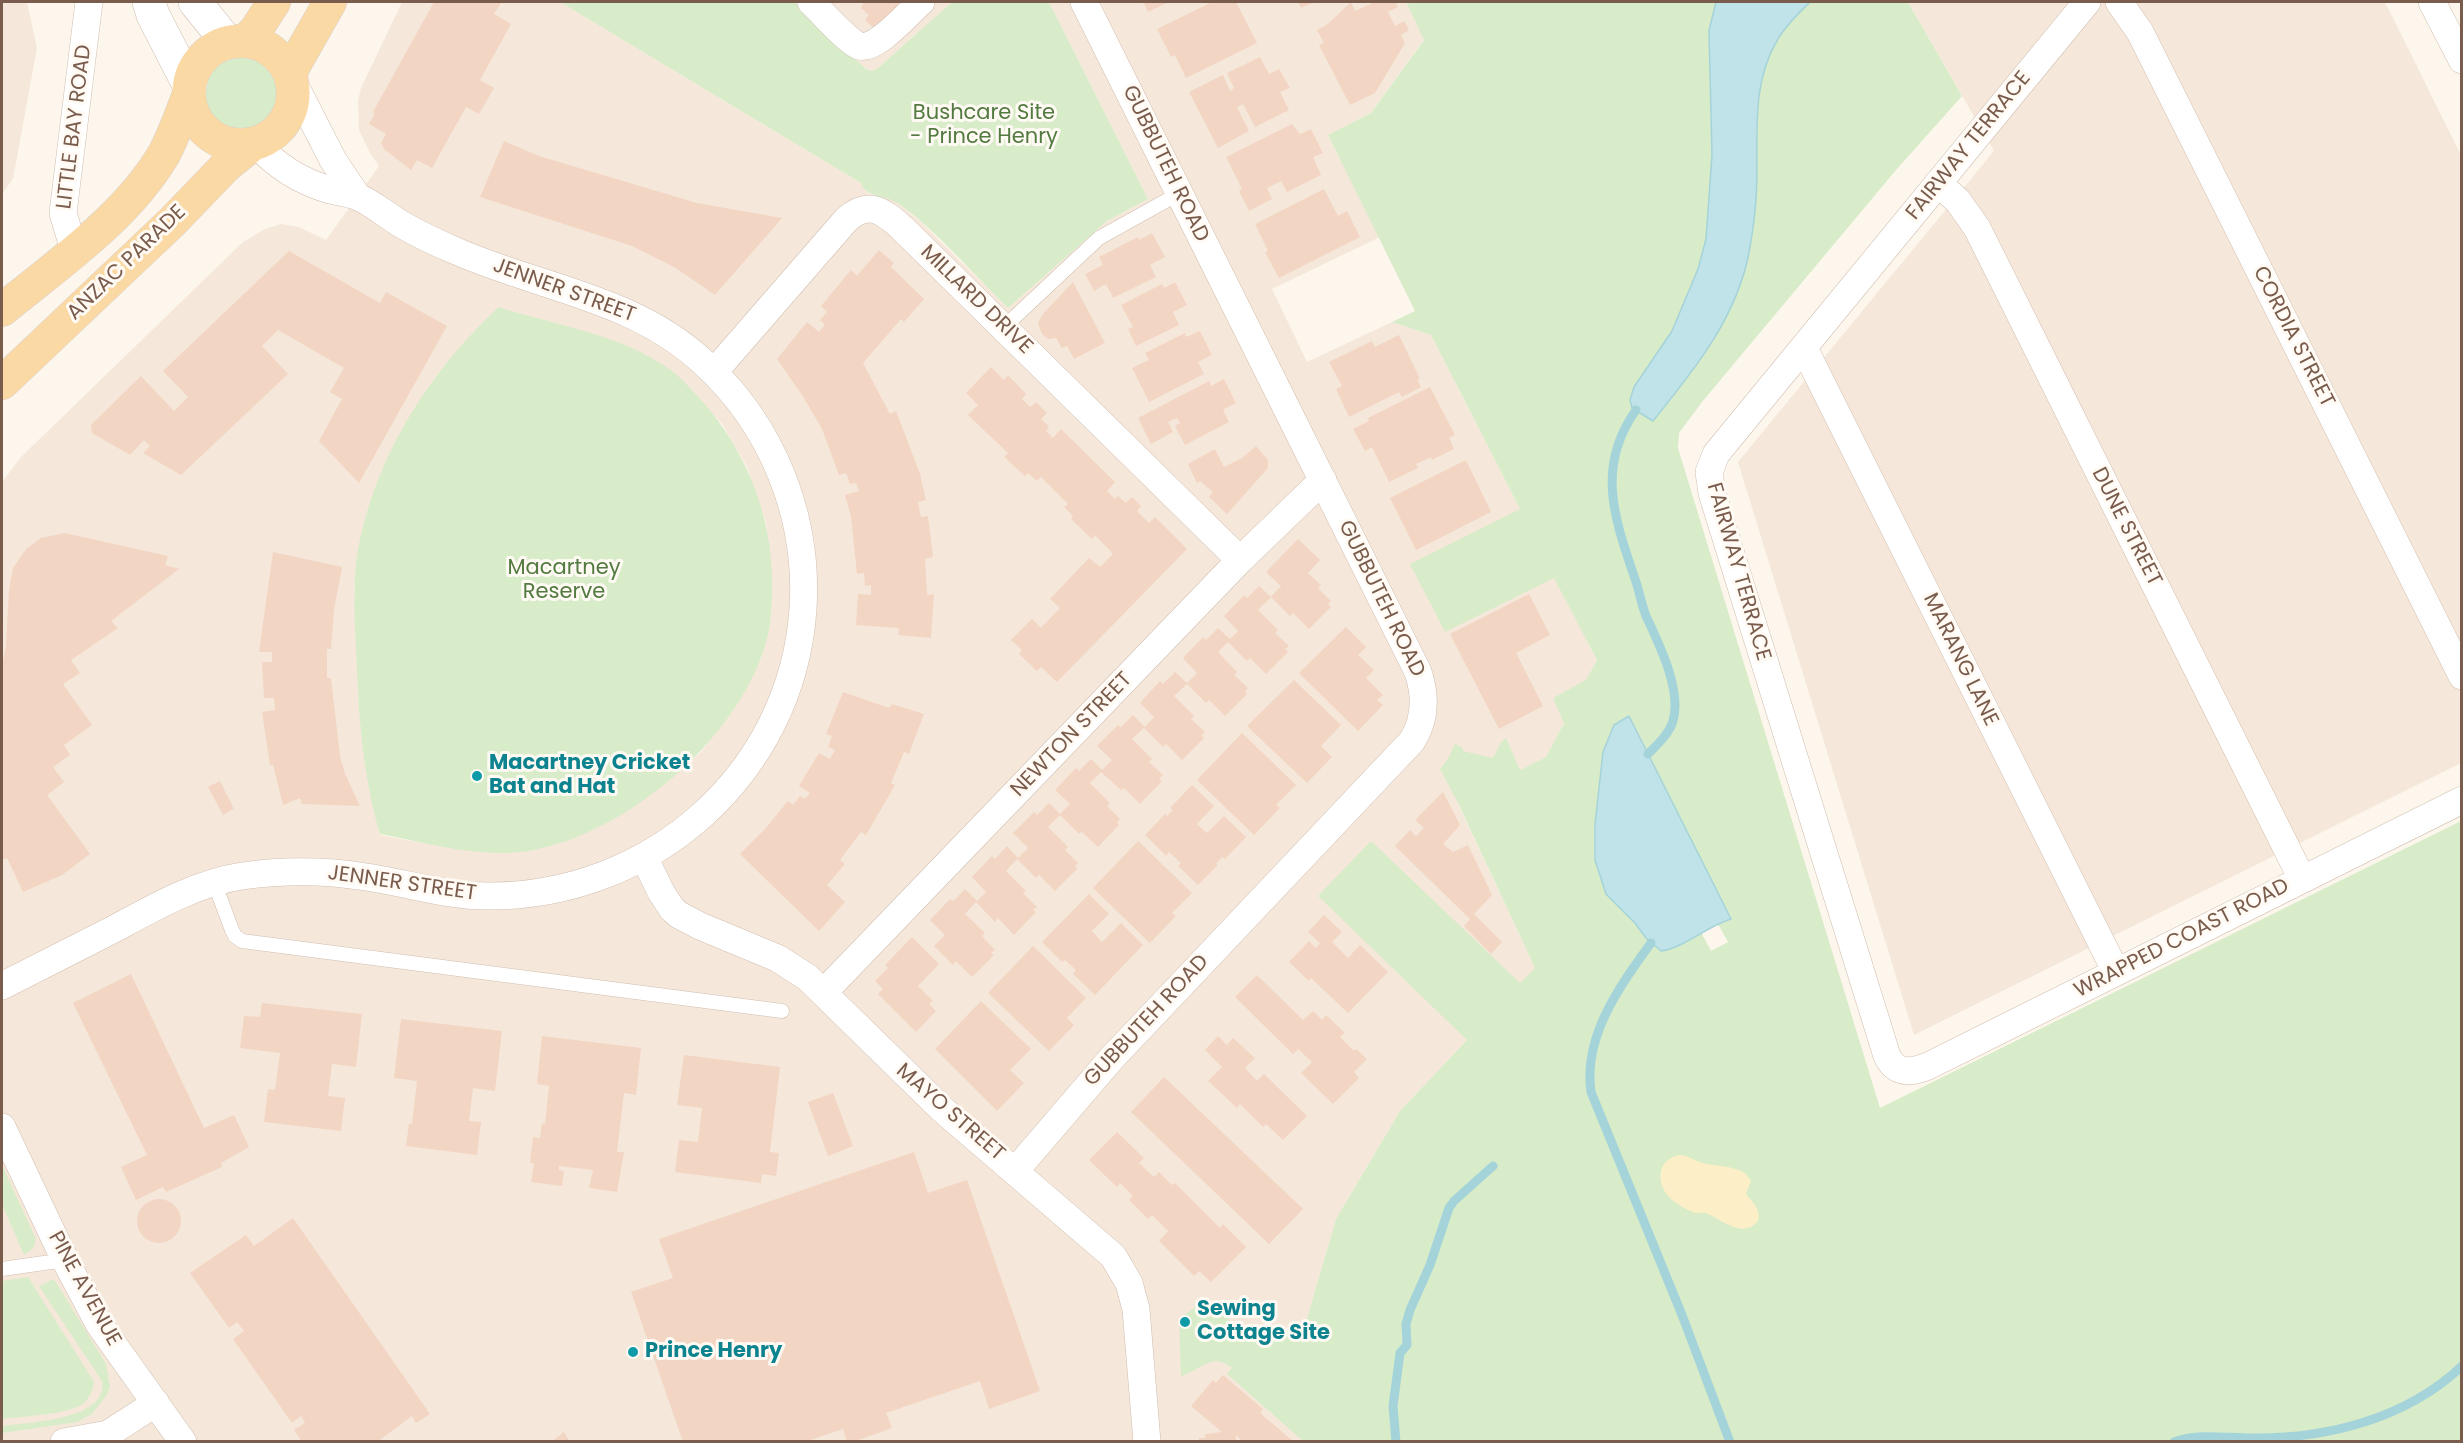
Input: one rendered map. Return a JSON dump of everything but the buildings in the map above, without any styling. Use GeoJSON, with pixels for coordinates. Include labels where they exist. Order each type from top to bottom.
{"type":"FeatureCollection","features":[{"type":"Feature","properties":{"kind":"main road"},"geometry":{"type":"LineString","coordinates":[[274,2],[256,30],[236,42],[209,51],[196,67],[189,91],[195,117],[210,135],[232,145],[254,144],[274,134],[287,118],[294,99],[292,69],[330,2]]}},
{"type":"Feature","properties":{"kind":"main road"},"geometry":{"type":"LineString","coordinates":[[236,42],[260,45],[273,52],[284,63],[291,77]]}},
{"type":"Feature","properties":{"kind":"main road","name":"ANZAC PARADE"},"geometry":{"type":"LineString","coordinates":[[2,310],[112,217],[147,178],[172,137],[189,91]]}},
{"type":"Feature","properties":{"kind":"main road","name":"ANZAC PARADE"},"geometry":{"type":"LineString","coordinates":[[2,383],[172,222],[226,166],[254,144]]}},
{"type":"Feature","properties":{"kind":"street","name":"LITTLE BAY ROAD"},"geometry":{"type":"LineString","coordinates":[[75,250],[63,213],[89,2]]}},
{"type":"Feature","properties":{"kind":"street"},"geometry":{"type":"LineString","coordinates":[[148,2],[189,91]]}},
{"type":"Feature","properties":{"kind":"street"},"geometry":{"type":"LineString","coordinates":[[195,2],[236,42]]}},
{"type":"Feature","properties":{"kind":"street"},"geometry":{"type":"LineString","coordinates":[[811,2],[857,45],[864,46],[878,42],[921,2]]}},
{"type":"Feature","properties":{"kind":"street","name":"GUBBUTEH ROAD"},"geometry":{"type":"LineString","coordinates":[[1016,1171],[1110,1059],[1417,734],[1422,722],[1424,698],[1418,672],[1084,2]]}},
{"type":"Feature","properties":{"kind":"street","name":"FAIRWAY TERRACE"},"geometry":{"type":"LineString","coordinates":[[1901,1070],[1893,1067],[1887,1056],[1710,479],[1710,466],[1716,454],[2087,2]]}},
{"type":"Feature","properties":{"kind":"street","name":"CORDIA STREET"},"geometry":{"type":"LineString","coordinates":[[2119,2],[2140,32],[2462,676]]}},
{"type":"Feature","properties":{"kind":"street"},"geometry":{"type":"LineString","coordinates":[[2432,2],[2462,60]]}},
{"type":"Feature","properties":{"kind":"street","name":"JENNER STREET"},"geometry":{"type":"LineString","coordinates":[[291,77],[333,160],[357,196]]}},
{"type":"Feature","properties":{"kind":"street","name":"JENNER STREET"},"geometry":{"type":"LineString","coordinates":[[2,986],[159,905],[214,882],[259,874],[320,872],[363,876],[448,893],[501,896],[549,889],[588,879],[645,857],[678,836],[707,811],[743,771],[758,749],[775,718],[785,693],[802,624],[804,576],[801,548],[786,486],[777,462],[755,423],[714,372],[678,341],[629,312],[462,254],[403,225],[357,196],[327,189],[291,175],[254,144]]}},
{"type":"Feature","properties":{"kind":"street","name":"DUNE STREET"},"geometry":{"type":"LineString","coordinates":[[1938,183],[1958,201],[1977,228],[2302,879]]}},
{"type":"Feature","properties":{"kind":"street","name":"MILLARD DRIVE"},"geometry":{"type":"LineString","coordinates":[[714,372],[846,220],[860,210],[882,212],[891,218],[1004,327],[1240,560]]}},
{"type":"Feature","properties":{"kind":"street","name":"MARANG LANE"},"geometry":{"type":"LineString","coordinates":[[1804,348],[2116,972]]}},
{"type":"Feature","properties":{"kind":"street","name":"NEWTON STREET"},"geometry":{"type":"LineString","coordinates":[[824,992],[1240,560],[1323,480]]}},
{"type":"Feature","properties":{"kind":"street","name":"WRAPPED COAST ROAD"},"geometry":{"type":"LineString","coordinates":[[1901,1070],[1912,1071],[1928,1066],[2462,800]]}},
{"type":"Feature","properties":{"kind":"street","name":"MAYO STREET"},"geometry":{"type":"LineString","coordinates":[[645,857],[664,897],[679,915],[777,958],[802,973],[934,1102],[1117,1261],[1126,1276],[1136,1309],[1147,1442]]}},
{"type":"Feature","properties":{"kind":"street","name":"PINE AVENUE"},"geometry":{"type":"LineString","coordinates":[[2,1127],[65,1260],[99,1324],[183,1442]]}},
{"type":"Feature","properties":{"kind":"street"},"geometry":{"type":"LineString","coordinates":[[64,1442],[108,1434],[156,1403]]}},
{"type":"Feature","properties":{"kind":"lane"},"geometry":{"type":"LineString","coordinates":[[1004,327],[1099,238],[1180,193]]}},
{"type":"Feature","properties":{"kind":"lane"},"geometry":{"type":"LineString","coordinates":[[214,882],[232,930],[235,936],[242,941],[782,1011]]}},
{"type":"Feature","properties":{"kind":"lane"},"geometry":{"type":"LineString","coordinates":[[2,1269],[65,1260]]}},
{"type":"Feature","properties":{"kind":"shaded area"},"geometry":{"type":"Polygon","coordinates":[[[2,2],[27,2],[37,48],[13,179],[2,194],[2,2]]]}},
{"type":"Feature","properties":{"kind":"shaded area"},"geometry":{"type":"Polygon","coordinates":[[[402,2],[560,2],[861,183],[868,193],[894,200],[920,221],[1008,308],[1107,221],[1148,199],[1049,2],[1406,2],[1424,39],[1371,113],[1328,135],[1380,237],[1272,289],[1307,362],[1392,322],[1431,335],[1597,660],[1546,757],[1457,802],[1535,968],[1400,1111],[1336,1219],[1303,1332],[1248,1332],[1313,1441],[2,1442],[2,482],[21,457],[243,242],[265,229],[281,224],[299,227],[326,240],[379,166],[359,130],[358,100],[361,88],[402,2]],[[499,308],[476,330],[436,376],[404,428],[386,463],[367,515],[359,548],[354,588],[362,741],[380,835],[450,848],[505,852],[534,850],[598,826],[661,787],[700,753],[738,703],[761,658],[771,613],[772,581],[766,523],[747,467],[722,424],[683,382],[654,360],[631,348],[580,330],[499,308]]]}},
{"type":"Feature","properties":{"kind":"shaded area"},"geometry":{"type":"Polygon","coordinates":[[[795,2],[952,2],[872,71],[866,69],[795,2]]]}},
{"type":"Feature","properties":{"kind":"shaded area"},"geometry":{"type":"Polygon","coordinates":[[[1908,2],[2385,2],[2461,155],[2461,763],[1914,1035],[1738,462],[1994,151],[1908,2]]]}},
{"type":"Feature","properties":{"kind":"green space","name":"Bushcare Site - Prince Henry"},"geometry":{"type":"Polygon","coordinates":[[[560,2],[795,2],[866,69],[872,71],[952,2],[1049,2],[1148,199],[1107,221],[1008,308],[941,240],[899,204],[872,194],[863,188],[861,183],[560,2]]]}},
{"type":"Feature","properties":{"kind":"green space"},"geometry":{"type":"Polygon","coordinates":[[[1406,2],[1908,2],[1962,96],[1896,170],[1702,402],[1679,433],[1678,448],[1880,1108],[2461,821],[2461,1441],[1303,1441],[1227,1374],[1232,1368],[1212,1362],[1181,1376],[1179,1319],[1203,1301],[1247,1332],[1303,1332],[1336,1219],[1400,1111],[1467,1040],[1318,896],[1371,841],[1520,983],[1535,968],[1440,769],[1455,744],[1463,748],[1463,751],[1493,758],[1501,742],[1506,738],[1520,770],[1546,757],[1564,723],[1553,698],[1586,680],[1597,660],[1554,578],[1445,632],[1410,564],[1520,509],[1431,335],[1392,322],[1415,311],[1328,135],[1371,113],[1424,40],[1406,2]],[[1718,924],[1701,932],[1711,951],[1728,942],[1718,924]]]}},
{"type":"Feature","properties":{"kind":"green space"},"geometry":{"type":"Polygon","coordinates":[[[242,52],[258,55],[271,64],[280,77],[283,93],[280,109],[271,122],[258,131],[242,134],[226,131],[213,122],[204,109],[201,93],[204,77],[213,64],[226,55],[242,52]]]}},
{"type":"Feature","properties":{"kind":"green space","name":"Macartney Reserve"},"geometry":{"type":"Polygon","coordinates":[[[499,307],[588,332],[632,348],[672,371],[692,390],[720,423],[747,469],[764,518],[772,571],[770,622],[765,646],[751,681],[730,715],[704,747],[674,776],[641,802],[606,823],[570,840],[515,853],[476,852],[380,834],[370,795],[361,734],[354,591],[356,564],[363,528],[388,457],[405,424],[448,361],[499,307]]]}},
{"type":"Feature","properties":{"kind":"green space"},"geometry":{"type":"Polygon","coordinates":[[[2,1165],[36,1239],[33,1249],[24,1255],[2,1204],[2,1165]]]}},
{"type":"Feature","properties":{"kind":"green space"},"geometry":{"type":"Polygon","coordinates":[[[28,1277],[94,1385],[88,1398],[77,1407],[56,1413],[2,1419],[2,1281],[28,1277]]]}},
{"type":"Feature","properties":{"kind":"green space"},"geometry":{"type":"Polygon","coordinates":[[[54,1279],[106,1364],[110,1387],[92,1414],[77,1422],[2,1433],[2,1426],[47,1421],[80,1412],[93,1404],[100,1394],[102,1381],[39,1286],[54,1279]]]}},
{"type":"Feature","properties":{"kind":"sand"},"geometry":{"type":"Polygon","coordinates":[[[1681,1155],[1705,1164],[1735,1169],[1747,1175],[1751,1181],[1746,1194],[1758,1211],[1757,1222],[1751,1227],[1733,1227],[1707,1213],[1689,1210],[1669,1197],[1661,1183],[1662,1169],[1666,1162],[1681,1155]]]}},
{"type":"Feature","properties":{"kind":"water"},"geometry":{"type":"Polygon","coordinates":[[[1716,2],[1810,2],[1781,34],[1762,77],[1757,117],[1756,199],[1749,253],[1743,277],[1724,322],[1712,343],[1653,421],[1632,408],[1630,400],[1634,387],[1672,331],[1698,269],[1706,239],[1712,155],[1709,31],[1716,2]]]}},
{"type":"Feature","properties":{"kind":"water"},"geometry":{"type":"Polygon","coordinates":[[[1629,716],[1731,919],[1679,945],[1661,951],[1606,894],[1595,860],[1595,824],[1603,752],[1614,725],[1629,716]]]}},
{"type":"Feature","properties":{"kind":"waterway"},"geometry":{"type":"LineString","coordinates":[[1636,410],[1616,451],[1612,492],[1620,533],[1644,611],[1668,667],[1675,709],[1669,730],[1648,754]]}},
{"type":"Feature","properties":{"kind":"waterway"},"geometry":{"type":"LineString","coordinates":[[1651,943],[1616,994],[1598,1032],[1590,1071],[1591,1092],[1682,1315],[1730,1442]]}},
{"type":"Feature","properties":{"kind":"waterway"},"geometry":{"type":"LineString","coordinates":[[1396,1442],[1393,1406],[1400,1353],[1407,1345],[1406,1324],[1410,1310],[1430,1265],[1449,1208],[1493,1166]]}},
{"type":"Feature","properties":{"kind":"waterway"},"geometry":{"type":"LineString","coordinates":[[2174,1442],[2202,1437],[2279,1437],[2336,1430],[2364,1422],[2416,1400],[2462,1366]]}},
{"type":"Feature","properties":{"kind":"place","name":"Macartney Cricket Bat and Hat"},"geometry":{"type":"Point","coordinates":[477,776]}},
{"type":"Feature","properties":{"kind":"place","name":"Sewing Cottage Site"},"geometry":{"type":"Point","coordinates":[1185,1322]}},
{"type":"Feature","properties":{"kind":"place","name":"Prince Henry"},"geometry":{"type":"Point","coordinates":[633,1352]}}]}
